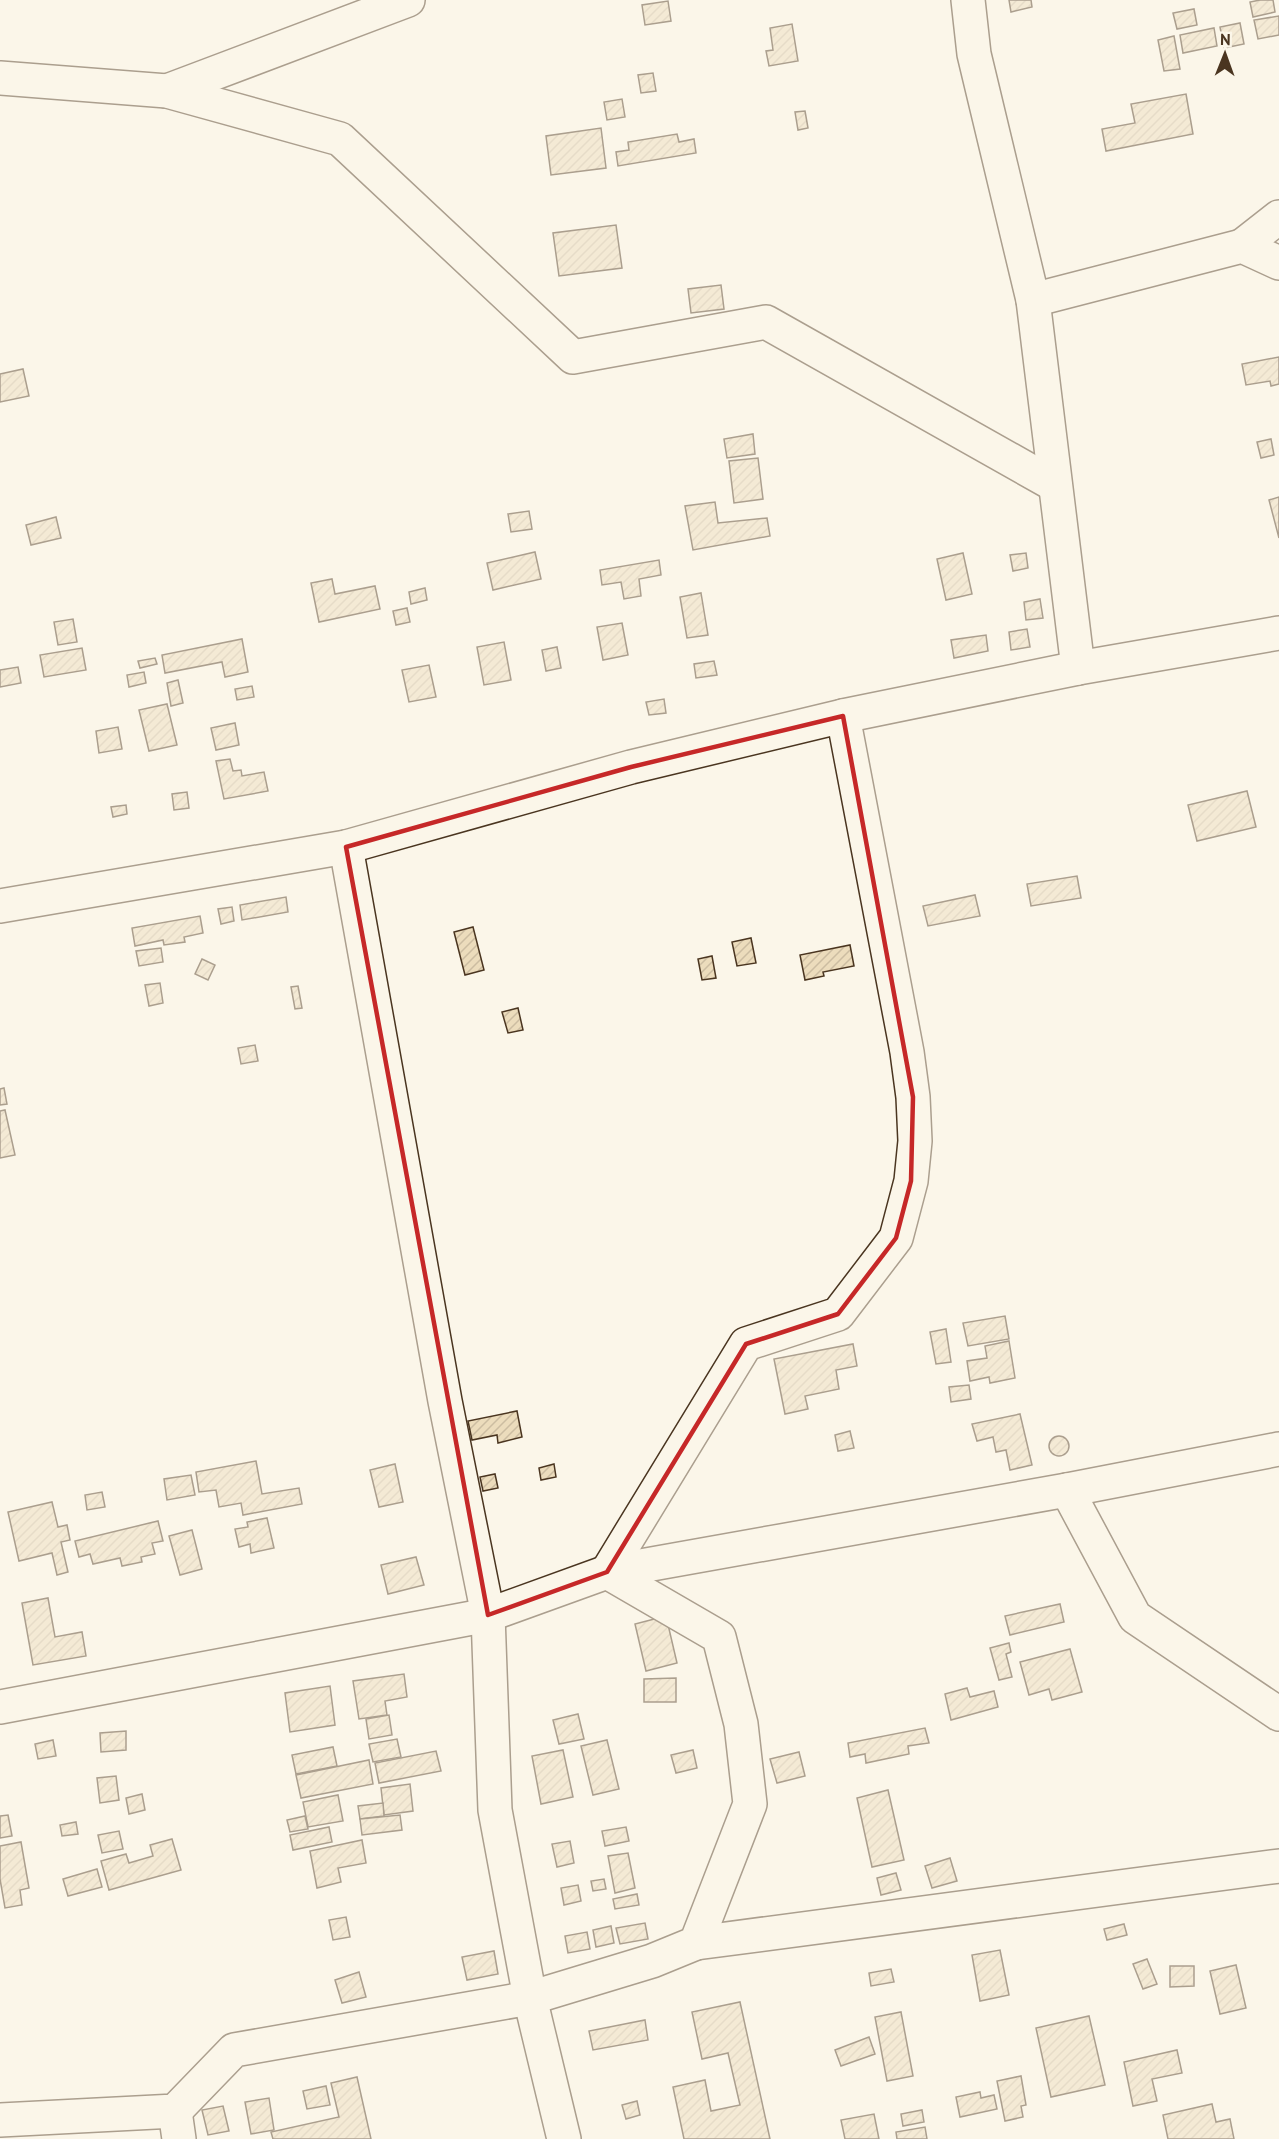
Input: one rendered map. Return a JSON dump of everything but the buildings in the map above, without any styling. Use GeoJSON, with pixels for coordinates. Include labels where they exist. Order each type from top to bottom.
{"type":"FeatureCollection","features":[{"type":"Feature","properties":{"kind":"street"},"geometry":{"type":"LineString","coordinates":[[167,91],[408,0]]}},
{"type":"Feature","properties":{"kind":"street"},"geometry":{"type":"LineString","coordinates":[[968,0],[974,54],[1033,300],[1078,668]]}},
{"type":"Feature","properties":{"kind":"street"},"geometry":{"type":"LineString","coordinates":[[0,78],[167,91],[340,139],[573,357],[766,322],[1055,485]]}},
{"type":"Feature","properties":{"kind":"street"},"geometry":{"type":"LineString","coordinates":[[1033,300],[1242,246],[1279,217]]}},
{"type":"Feature","properties":{"kind":"street"},"geometry":{"type":"LineString","coordinates":[[1242,246],[1279,263]]}},
{"type":"Feature","properties":{"kind":"street"},"geometry":{"type":"LineString","coordinates":[[0,906],[346,847],[631,767],[843,716],[1078,668],[1279,633]]}},
{"type":"Feature","properties":{"kind":"street"},"geometry":{"type":"LineString","coordinates":[[608,1572],[746,1344],[838,1314],[896,1239],[911,1180],[915,1141],[913,1097],[893,976],[843,716]]}},
{"type":"Feature","properties":{"kind":"street"},"geometry":{"type":"LineString","coordinates":[[346,847],[445,1401],[488,1615],[495,1810],[530,1998],[564,2139]]}},
{"type":"Feature","properties":{"kind":"street"},"geometry":{"type":"LineString","coordinates":[[0,1707],[488,1615],[608,1572],[1067,1490],[1279,1449]]}},
{"type":"Feature","properties":{"kind":"street"},"geometry":{"type":"LineString","coordinates":[[1067,1490],[1135,1617],[1279,1714]]}},
{"type":"Feature","properties":{"kind":"street"},"geometry":{"type":"LineString","coordinates":[[608,1572],[719,1637],[741,1724],[750,1804],[696,1943]]}},
{"type":"Feature","properties":{"kind":"street"},"geometry":{"type":"LineString","coordinates":[[0,2120],[177,2125],[234,2050],[530,1998],[652,1961],[696,1943],[1279,1866]]}},
{"type":"Feature","properties":{"kind":"highlighted area"},"geometry":{"type":"Polygon","coordinates":[[[843,716],[913,1097],[911,1181],[896,1238],[838,1314],[746,1344],[607,1572],[488,1615],[346,847],[631,767],[843,716]]]}}]}
